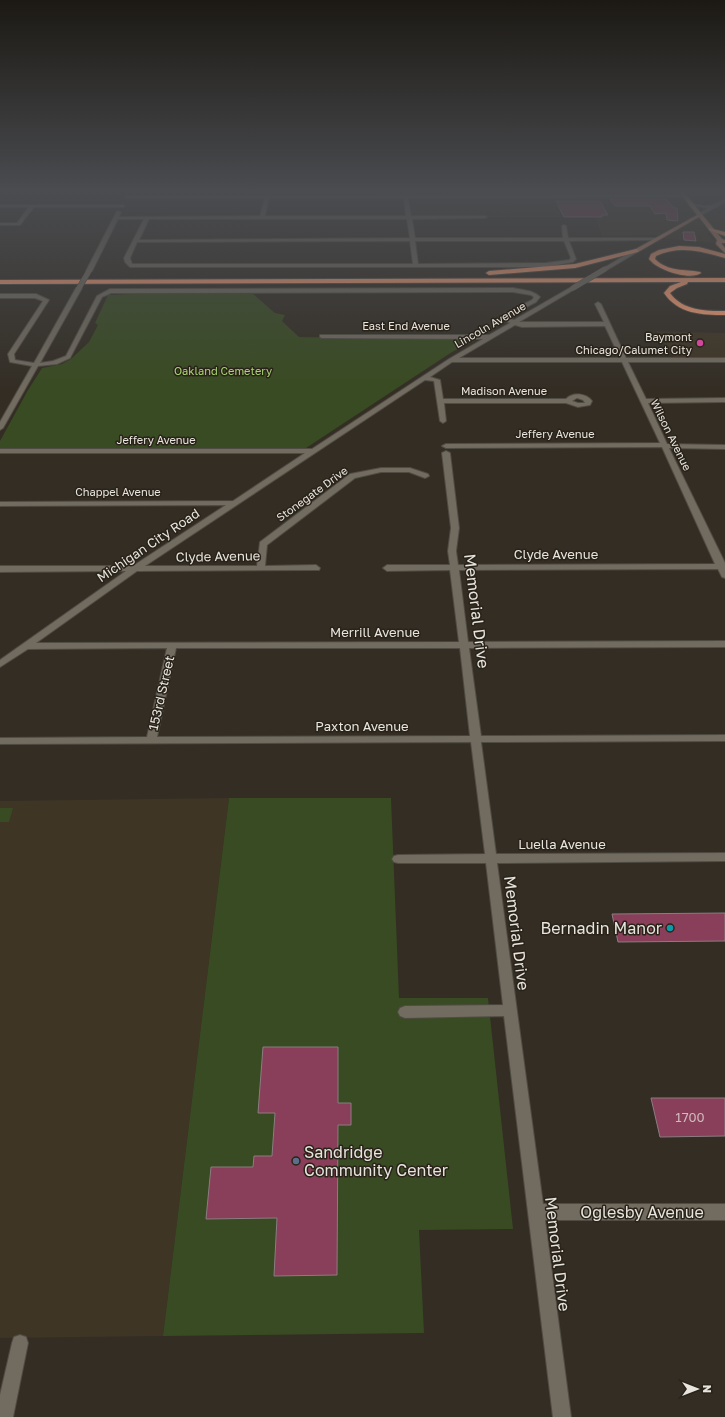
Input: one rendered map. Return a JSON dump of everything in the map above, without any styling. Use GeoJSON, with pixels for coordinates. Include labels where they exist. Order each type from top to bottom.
{"type":"FeatureCollection","features":[{"type":"Feature","properties":{"kind":"highway"},"geometry":{"type":"LineString","coordinates":[[482,273],[575,266],[611,257]]}},
{"type":"Feature","properties":{"kind":"highway"},"geometry":{"type":"LineString","coordinates":[[652,257],[652,259],[659,266],[674,270],[724,278]]}},
{"type":"Feature","properties":{"kind":"highway"},"geometry":{"type":"LineString","coordinates":[[303,277],[451,274]]}},
{"type":"Feature","properties":{"kind":"highway"},"geometry":{"type":"LineString","coordinates":[[0,277],[724,278]]}},
{"type":"Feature","properties":{"kind":"highway"},"geometry":{"type":"LineString","coordinates":[[0,282],[724,278]]}},
{"type":"Feature","properties":{"kind":"highway"},"geometry":{"type":"LineString","coordinates":[[724,278],[674,286],[667,293],[670,299],[686,308],[712,313],[725,313]]}},
{"type":"Feature","properties":{"kind":"street"},"geometry":{"type":"LineString","coordinates":[[0,428],[96,257]]}},
{"type":"Feature","properties":{"kind":"street"},"geometry":{"type":"LineString","coordinates":[[127,257],[130,265],[150,266],[526,265],[571,261],[574,257]]}},
{"type":"Feature","properties":{"kind":"street"},"geometry":{"type":"LineString","coordinates":[[415,257],[416,265]]}},
{"type":"Feature","properties":{"kind":"street","name":"Lincoln Avenue"},"geometry":{"type":"LineString","coordinates":[[313,451],[451,360],[625,257]]}},
{"type":"Feature","properties":{"kind":"street"},"geometry":{"type":"LineString","coordinates":[[0,296],[36,296],[46,300],[12,354],[12,361],[35,364],[61,361],[68,357],[100,296],[110,291],[513,290],[533,294],[537,297],[534,301],[506,315],[505,319],[514,323],[607,324]]}},
{"type":"Feature","properties":{"kind":"street","name":"Wilson Avenue"},"geometry":{"type":"LineString","coordinates":[[598,304],[642,401],[723,566],[725,575]]}},
{"type":"Feature","properties":{"kind":"street","name":"East End Avenue"},"geometry":{"type":"LineString","coordinates":[[322,336],[490,337]]}},
{"type":"Feature","properties":{"kind":"street"},"geometry":{"type":"LineString","coordinates":[[451,360],[725,360]]}},
{"type":"Feature","properties":{"kind":"street"},"geometry":{"type":"LineString","coordinates":[[425,378],[437,380],[443,421]]}},
{"type":"Feature","properties":{"kind":"street"},"geometry":{"type":"LineString","coordinates":[[642,401],[725,400]]}},
{"type":"Feature","properties":{"kind":"street","name":"Madison Avenue"},"geometry":{"type":"LineString","coordinates":[[440,401],[568,401]]}},
{"type":"Feature","properties":{"kind":"street","name":"Jeffery Avenue"},"geometry":{"type":"LineString","coordinates":[[446,449],[665,446],[725,447]]}},
{"type":"Feature","properties":{"kind":"street","name":"Memorial Drive"},"geometry":{"type":"LineString","coordinates":[[446,449],[455,528],[452,551],[562,1417]]}},
{"type":"Feature","properties":{"kind":"street","name":"Jeffery Avenue"},"geometry":{"type":"LineString","coordinates":[[0,451],[313,451]]}},
{"type":"Feature","properties":{"kind":"street","name":"Michigan City Road"},"geometry":{"type":"LineString","coordinates":[[0,664],[133,570],[313,451]]}},
{"type":"Feature","properties":{"kind":"street","name":"Stonegate Drive"},"geometry":{"type":"LineString","coordinates":[[261,568],[263,544],[353,476],[381,470],[410,470],[425,476]]}},
{"type":"Feature","properties":{"kind":"street","name":"Chappel Avenue"},"geometry":{"type":"LineString","coordinates":[[0,504],[236,503]]}},
{"type":"Feature","properties":{"kind":"street","name":"Clyde Avenue"},"geometry":{"type":"LineString","coordinates":[[388,568],[723,566]]}},
{"type":"Feature","properties":{"kind":"street","name":"Clyde Avenue"},"geometry":{"type":"LineString","coordinates":[[0,569],[133,570],[316,568]]}},
{"type":"Feature","properties":{"kind":"street","name":"Merrill Avenue"},"geometry":{"type":"LineString","coordinates":[[24,646],[725,644]]}},
{"type":"Feature","properties":{"kind":"street","name":"153rd Street"},"geometry":{"type":"LineString","coordinates":[[151,740],[172,646]]}},
{"type":"Feature","properties":{"kind":"street","name":"Paxton Avenue"},"geometry":{"type":"LineString","coordinates":[[0,741],[725,738]]}},
{"type":"Feature","properties":{"kind":"street","name":"Luella Avenue"},"geometry":{"type":"LineString","coordinates":[[398,859],[725,857]]}},
{"type":"Feature","properties":{"kind":"street"},"geometry":{"type":"LineString","coordinates":[[405,1012],[510,1010]]}},
{"type":"Feature","properties":{"kind":"street","name":"Oglesby Avenue"},"geometry":{"type":"LineString","coordinates":[[536,1212],[725,1212]]}},
{"type":"Feature","properties":{"kind":"street"},"geometry":{"type":"LineString","coordinates":[[4,1417],[20,1343]]}},
{"type":"Feature","properties":{"kind":"shaded area"},"geometry":{"type":"Polygon","coordinates":[[[656,331],[725,333],[725,358],[674,358],[656,331]]]}},
{"type":"Feature","properties":{"kind":"shaded area"},"geometry":{"type":"Polygon","coordinates":[[[229,798],[163,1336],[0,1338],[0,801],[229,798]]]}},
{"type":"Feature","properties":{"kind":"green space","name":"Oakland Cemetery"},"geometry":{"type":"Polygon","coordinates":[[[253,294],[275,313],[285,315],[282,321],[299,337],[477,339],[452,352],[306,448],[0,448],[0,441],[42,368],[62,364],[71,359],[89,342],[98,325],[95,323],[108,295],[253,294]]]}},
{"type":"Feature","properties":{"kind":"green space"},"geometry":{"type":"Polygon","coordinates":[[[229,798],[391,798],[399,998],[488,998],[513,1229],[419,1230],[424,1333],[163,1336],[229,798]]]}},
{"type":"Feature","properties":{"kind":"green space"},"geometry":{"type":"Polygon","coordinates":[[[0,808],[13,808],[9,822],[0,822],[0,808]]]}},
{"type":"Feature","properties":{"kind":"building","name":"Bernadin Manor"},"geometry":{"type":"Polygon","coordinates":[[[725,913],[725,941],[618,942],[612,914],[725,913]]]}},
{"type":"Feature","properties":{"kind":"building","name":"Sandridge Community Center"},"geometry":{"type":"Polygon","coordinates":[[[263,1047],[338,1047],[338,1103],[351,1103],[351,1125],[338,1125],[337,1275],[274,1276],[277,1218],[206,1219],[211,1167],[253,1167],[254,1156],[272,1156],[275,1113],[258,1113],[263,1047]]]}},
{"type":"Feature","properties":{"kind":"building"},"geometry":{"type":"Polygon","coordinates":[[[651,1098],[725,1098],[725,1136],[660,1137],[651,1098]]]}},
{"type":"Feature","properties":{"kind":"place","name":"Baymont Chicago/Calumet City"},"geometry":{"type":"Point","coordinates":[700,343]}},
{"type":"Feature","properties":{"kind":"place","name":"Bernadin Manor"},"geometry":{"type":"Point","coordinates":[670,928]}},
{"type":"Feature","properties":{"kind":"place","name":"Sandridge Community Center"},"geometry":{"type":"Point","coordinates":[296,1161]}}]}
